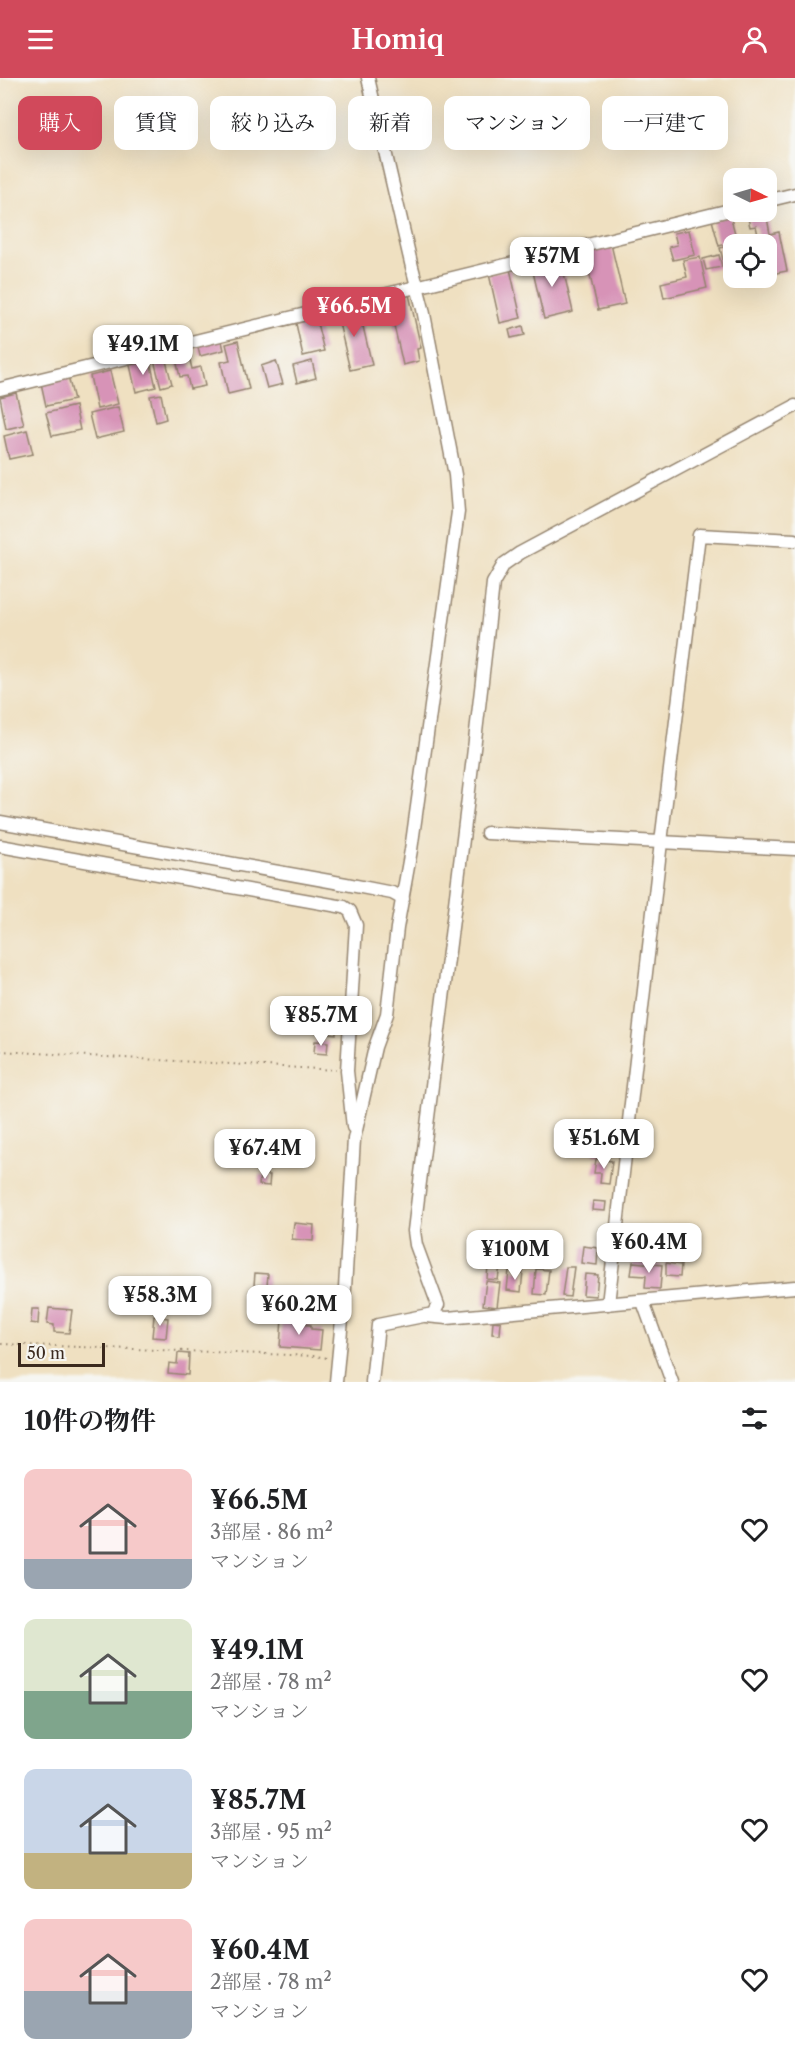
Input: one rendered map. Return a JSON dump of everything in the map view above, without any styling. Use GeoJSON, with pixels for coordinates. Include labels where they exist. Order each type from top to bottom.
{"type":"FeatureCollection","features":[{"type":"Feature","properties":{"kind":"street"},"geometry":{"type":"LineString","coordinates":[[354,1139],[375,1047],[387,1014],[397,928],[411,850],[458,512],[455,476],[418,286],[368,78]]}},
{"type":"Feature","properties":{"kind":"street"},"geometry":{"type":"LineString","coordinates":[[777,198],[795,194]]}},
{"type":"Feature","properties":{"kind":"street"},"geometry":{"type":"LineString","coordinates":[[0,388],[723,212]]}},
{"type":"Feature","properties":{"kind":"street"},"geometry":{"type":"LineString","coordinates":[[372,1382],[378,1325],[433,1314],[438,1305],[416,1245],[414,1231],[449,941],[474,761],[493,582],[504,564],[520,553],[795,406]]}},
{"type":"Feature","properties":{"kind":"street"},"geometry":{"type":"LineString","coordinates":[[608,1304],[699,535],[795,540]]}},
{"type":"Feature","properties":{"kind":"street"},"geometry":{"type":"LineString","coordinates":[[0,822],[346,884],[392,893],[403,899]]}},
{"type":"Feature","properties":{"kind":"street"},"geometry":{"type":"LineString","coordinates":[[487,833],[795,849]]}},
{"type":"Feature","properties":{"kind":"street"},"geometry":{"type":"LineString","coordinates":[[0,846],[344,907],[350,911],[356,925],[347,1071],[354,1139],[345,1288],[336,1382]]}},
{"type":"Feature","properties":{"kind":"street"},"geometry":{"type":"LineString","coordinates":[[426,1316],[447,1318],[795,1287]]}},
{"type":"Feature","properties":{"kind":"street"},"geometry":{"type":"LineString","coordinates":[[644,1302],[672,1382]]}},
{"type":"Feature","properties":{"kind":"path"},"geometry":{"type":"LineString","coordinates":[[0,1051],[347,1071]]}},
{"type":"Feature","properties":{"kind":"path"},"geometry":{"type":"LineString","coordinates":[[1,1344],[315,1356],[337,1360]]}},
{"type":"Feature","properties":{"kind":"building"},"geometry":{"type":"Polygon","coordinates":[[[723,217],[723,222],[732,222],[735,234],[723,234],[723,245],[719,246],[712,220],[723,217]]]}},
{"type":"Feature","properties":{"kind":"building"},"geometry":{"type":"Polygon","coordinates":[[[749,222],[768,222],[770,234],[758,234],[756,226],[750,227],[749,222]]]}},
{"type":"Feature","properties":{"kind":"building"},"geometry":{"type":"Polygon","coordinates":[[[689,230],[695,255],[673,260],[669,247],[677,245],[674,233],[689,230]]]}},
{"type":"Feature","properties":{"kind":"building"},"geometry":{"type":"Polygon","coordinates":[[[779,232],[787,271],[777,273],[777,234],[770,234],[779,232]]]}},
{"type":"Feature","properties":{"kind":"building"},"geometry":{"type":"Polygon","coordinates":[[[611,244],[625,304],[598,310],[584,250],[611,244]]]}},
{"type":"Feature","properties":{"kind":"building"},"geometry":{"type":"Polygon","coordinates":[[[719,255],[722,267],[706,270],[703,259],[719,255]]]}},
{"type":"Feature","properties":{"kind":"building"},"geometry":{"type":"Polygon","coordinates":[[[560,256],[573,312],[544,319],[531,263],[560,256]]]}},
{"type":"Feature","properties":{"kind":"building"},"geometry":{"type":"Polygon","coordinates":[[[700,257],[707,288],[664,298],[661,283],[687,277],[683,260],[700,257]]]}},
{"type":"Feature","properties":{"kind":"building"},"geometry":{"type":"Polygon","coordinates":[[[510,269],[521,318],[500,323],[489,274],[510,269]]]}},
{"type":"Feature","properties":{"kind":"building"},"geometry":{"type":"Polygon","coordinates":[[[409,294],[421,348],[417,349],[419,361],[403,365],[388,299],[409,294]]]}},
{"type":"Feature","properties":{"kind":"building"},"geometry":{"type":"Polygon","coordinates":[[[358,305],[372,365],[350,370],[336,310],[358,305]]]}},
{"type":"Feature","properties":{"kind":"building"},"geometry":{"type":"Polygon","coordinates":[[[315,315],[324,351],[303,356],[295,319],[315,315]]]}},
{"type":"Feature","properties":{"kind":"building"},"geometry":{"type":"Polygon","coordinates":[[[523,326],[525,335],[511,338],[509,330],[523,326]]]}},
{"type":"Feature","properties":{"kind":"building"},"geometry":{"type":"Polygon","coordinates":[[[221,337],[224,350],[200,356],[197,343],[221,337]]]}},
{"type":"Feature","properties":{"kind":"building"},"geometry":{"type":"Polygon","coordinates":[[[238,341],[249,389],[228,394],[221,362],[230,360],[226,344],[238,341]]]}},
{"type":"Feature","properties":{"kind":"building"},"geometry":{"type":"Polygon","coordinates":[[[188,352],[192,369],[201,367],[205,386],[190,389],[187,376],[180,377],[175,355],[188,352]]]}},
{"type":"Feature","properties":{"kind":"building"},"geometry":{"type":"Polygon","coordinates":[[[165,357],[172,384],[161,387],[154,360],[165,357]]]}},
{"type":"Feature","properties":{"kind":"building"},"geometry":{"type":"Polygon","coordinates":[[[150,361],[156,387],[136,392],[130,365],[150,361]]]}},
{"type":"Feature","properties":{"kind":"building"},"geometry":{"type":"Polygon","coordinates":[[[276,361],[283,384],[267,388],[261,366],[276,361]]]}},
{"type":"Feature","properties":{"kind":"building"},"geometry":{"type":"Polygon","coordinates":[[[312,361],[316,378],[297,383],[293,366],[312,361]]]}},
{"type":"Feature","properties":{"kind":"building"},"geometry":{"type":"Polygon","coordinates":[[[110,371],[118,404],[97,409],[90,376],[110,371]]]}},
{"type":"Feature","properties":{"kind":"building"},"geometry":{"type":"Polygon","coordinates":[[[68,376],[74,400],[46,406],[41,383],[68,376]]]}},
{"type":"Feature","properties":{"kind":"building"},"geometry":{"type":"Polygon","coordinates":[[[16,393],[24,425],[6,429],[0,397],[16,393]]]}},
{"type":"Feature","properties":{"kind":"building"},"geometry":{"type":"Polygon","coordinates":[[[161,394],[166,419],[156,422],[150,396],[161,394]]]}},
{"type":"Feature","properties":{"kind":"building"},"geometry":{"type":"Polygon","coordinates":[[[75,406],[80,430],[52,436],[46,413],[75,406]]]}},
{"type":"Feature","properties":{"kind":"building"},"geometry":{"type":"Polygon","coordinates":[[[118,407],[124,432],[95,439],[89,414],[118,407]]]}},
{"type":"Feature","properties":{"kind":"building"},"geometry":{"type":"Polygon","coordinates":[[[27,430],[33,454],[9,459],[4,436],[27,430]]]}},
{"type":"Feature","properties":{"kind":"building"},"geometry":{"type":"Polygon","coordinates":[[[323,1002],[343,1004],[341,1027],[336,1026],[336,1034],[328,1033],[328,1026],[320,1026],[323,1002]]]}},
{"type":"Feature","properties":{"kind":"building"},"geometry":{"type":"Polygon","coordinates":[[[315,1041],[328,1042],[327,1054],[314,1053],[315,1041]]]}},
{"type":"Feature","properties":{"kind":"building"},"geometry":{"type":"Polygon","coordinates":[[[595,1145],[610,1146],[609,1156],[594,1155],[595,1145]]]}},
{"type":"Feature","properties":{"kind":"building"},"geometry":{"type":"Polygon","coordinates":[[[596,1159],[612,1161],[609,1184],[600,1183],[601,1173],[594,1173],[596,1159]]]}},
{"type":"Feature","properties":{"kind":"building"},"geometry":{"type":"Polygon","coordinates":[[[260,1175],[270,1175],[269,1186],[259,1185],[260,1175]]]}},
{"type":"Feature","properties":{"kind":"building"},"geometry":{"type":"Polygon","coordinates":[[[593,1201],[606,1202],[605,1211],[592,1210],[593,1201]]]}},
{"type":"Feature","properties":{"kind":"building"},"geometry":{"type":"Polygon","coordinates":[[[294,1223],[314,1225],[313,1241],[292,1239],[294,1223]]]}},
{"type":"Feature","properties":{"kind":"building"},"geometry":{"type":"Polygon","coordinates":[[[491,1246],[499,1247],[497,1261],[489,1260],[491,1246]]]}},
{"type":"Feature","properties":{"kind":"building"},"geometry":{"type":"Polygon","coordinates":[[[583,1246],[598,1248],[597,1265],[581,1263],[583,1246]]]}},
{"type":"Feature","properties":{"kind":"building"},"geometry":{"type":"Polygon","coordinates":[[[633,1262],[662,1265],[660,1289],[645,1288],[646,1276],[631,1275],[633,1262]]]}},
{"type":"Feature","properties":{"kind":"building"},"geometry":{"type":"Polygon","coordinates":[[[666,1263],[681,1265],[680,1277],[666,1276],[666,1263]]]}},
{"type":"Feature","properties":{"kind":"building"},"geometry":{"type":"Polygon","coordinates":[[[488,1265],[500,1266],[498,1280],[487,1279],[488,1265]]]}},
{"type":"Feature","properties":{"kind":"building"},"geometry":{"type":"Polygon","coordinates":[[[566,1267],[574,1267],[570,1297],[562,1296],[566,1267]]]}},
{"type":"Feature","properties":{"kind":"building"},"geometry":{"type":"Polygon","coordinates":[[[536,1269],[549,1270],[546,1295],[534,1294],[536,1269]]]}},
{"type":"Feature","properties":{"kind":"building"},"geometry":{"type":"Polygon","coordinates":[[[509,1270],[523,1271],[521,1292],[507,1290],[509,1270]]]}},
{"type":"Feature","properties":{"kind":"building"},"geometry":{"type":"Polygon","coordinates":[[[255,1273],[268,1274],[267,1286],[254,1285],[255,1273]]]}},
{"type":"Feature","properties":{"kind":"building"},"geometry":{"type":"Polygon","coordinates":[[[585,1274],[598,1275],[596,1296],[583,1295],[585,1274]]]}},
{"type":"Feature","properties":{"kind":"building"},"geometry":{"type":"Polygon","coordinates":[[[486,1281],[500,1283],[497,1307],[483,1305],[486,1281]]]}},
{"type":"Feature","properties":{"kind":"building"},"geometry":{"type":"Polygon","coordinates":[[[49,1308],[72,1310],[69,1333],[54,1332],[54,1325],[47,1324],[49,1308]]]}},
{"type":"Feature","properties":{"kind":"building"},"geometry":{"type":"Polygon","coordinates":[[[32,1309],[39,1309],[38,1324],[31,1323],[32,1309]]]}},
{"type":"Feature","properties":{"kind":"building"},"geometry":{"type":"Polygon","coordinates":[[[154,1316],[168,1318],[166,1338],[152,1337],[154,1316]]]}},
{"type":"Feature","properties":{"kind":"building"},"geometry":{"type":"Polygon","coordinates":[[[282,1318],[297,1319],[297,1324],[311,1325],[311,1329],[322,1330],[320,1350],[280,1347],[282,1318]]]}},
{"type":"Feature","properties":{"kind":"building"},"geometry":{"type":"Polygon","coordinates":[[[493,1321],[501,1322],[500,1335],[492,1334],[493,1321]]]}},
{"type":"Feature","properties":{"kind":"building"},"geometry":{"type":"Polygon","coordinates":[[[178,1353],[189,1354],[188,1375],[168,1373],[169,1363],[177,1364],[178,1353]]]}}]}
